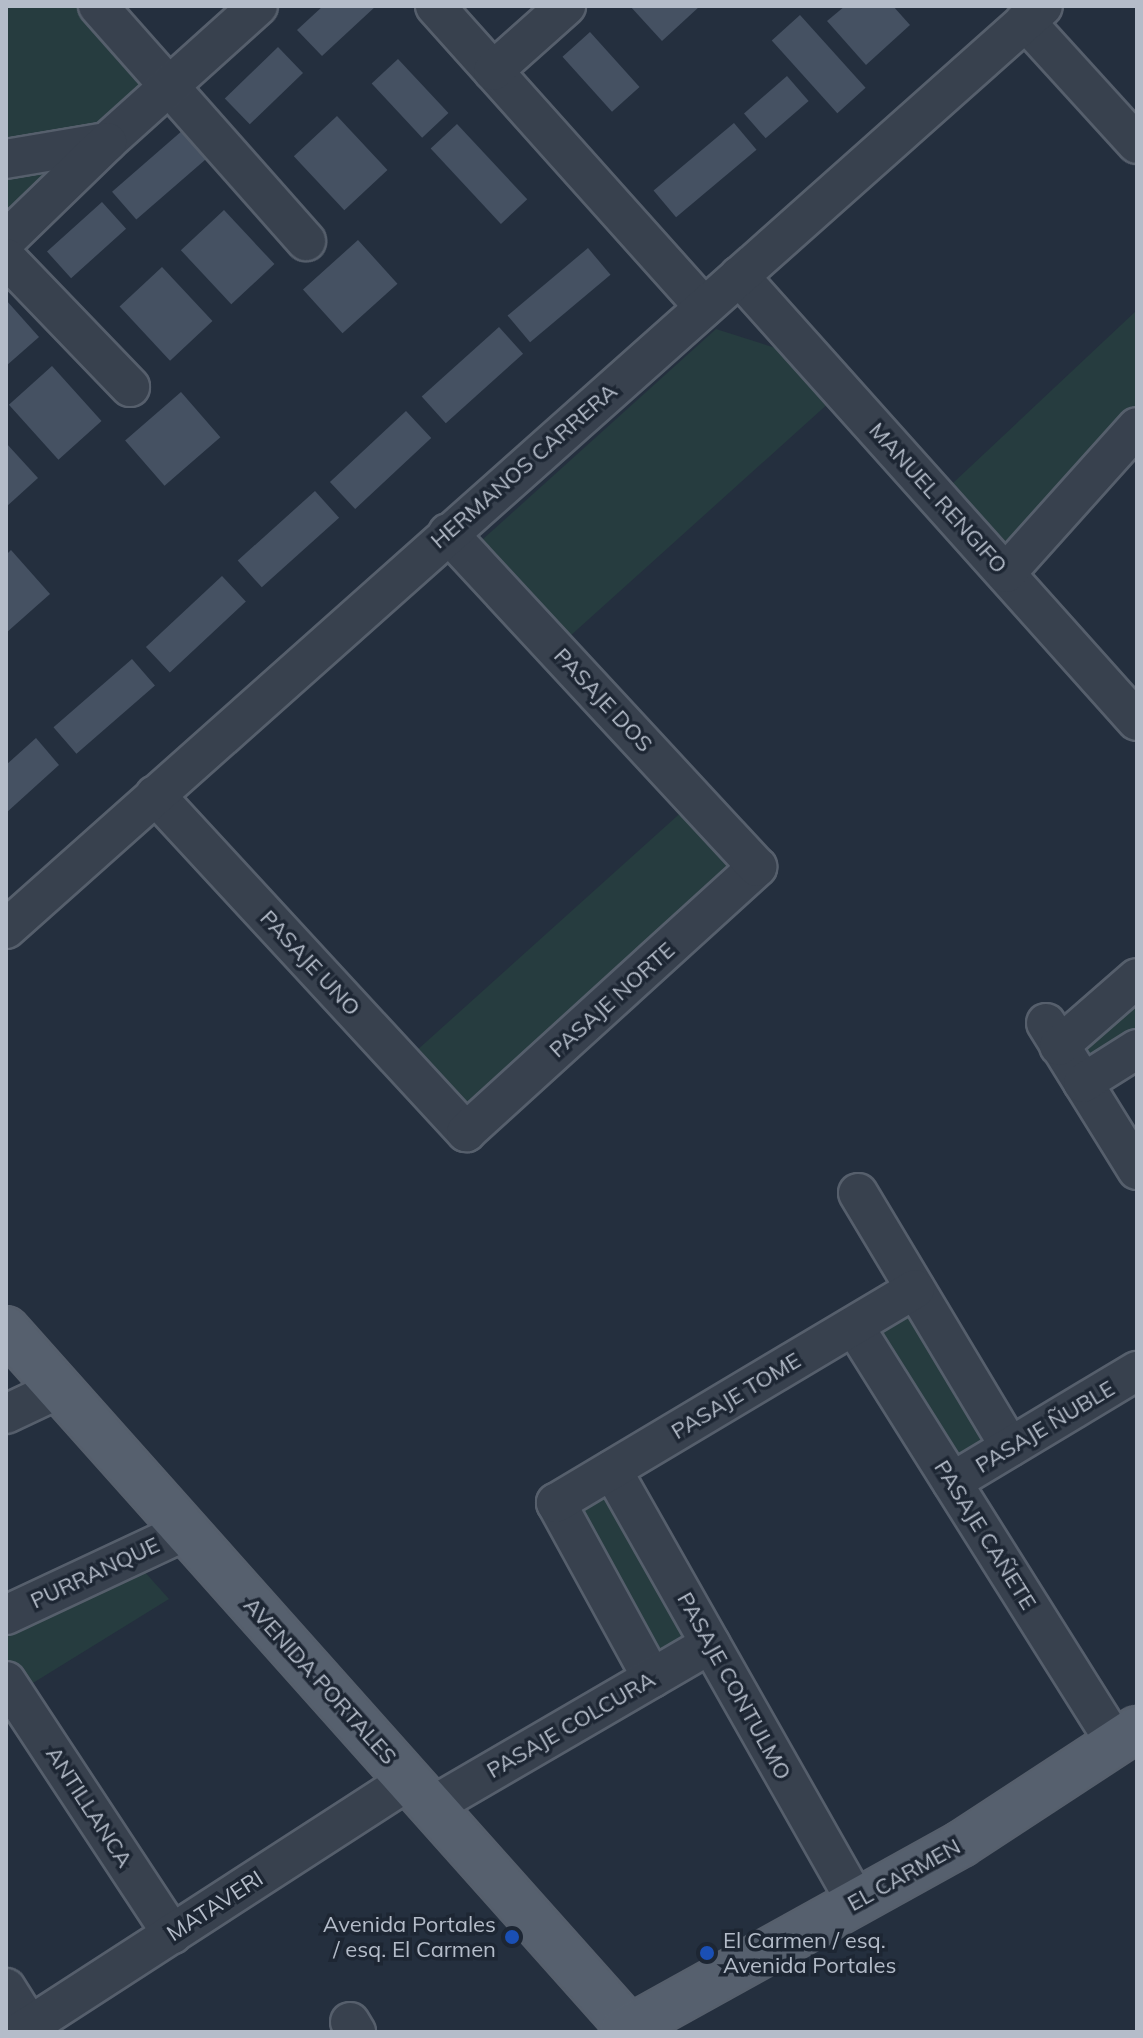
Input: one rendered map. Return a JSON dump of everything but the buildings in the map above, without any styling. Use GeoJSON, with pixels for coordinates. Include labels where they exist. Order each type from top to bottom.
{"type":"FeatureCollection","features":[{"type":"Feature","properties":{"kind":"main road","name":"AVENIDA PORTALES"},"geometry":{"type":"LineString","coordinates":[[6,1329],[421,1793],[628,2031]]}},
{"type":"Feature","properties":{"kind":"main road","name":"EL CARMEN"},"geometry":{"type":"LineString","coordinates":[[628,2031],[1012,1813],[1126,1737]]}},
{"type":"Feature","properties":{"kind":"street"},"geometry":{"type":"LineString","coordinates":[[98,6],[306,241]]}},
{"type":"Feature","properties":{"kind":"street"},"geometry":{"type":"LineString","coordinates":[[6,240],[168,85],[258,6]]}},
{"type":"Feature","properties":{"kind":"street"},"geometry":{"type":"LineString","coordinates":[[435,6],[704,307]]}},
{"type":"Feature","properties":{"kind":"street"},"geometry":{"type":"LineString","coordinates":[[493,71],[566,6]]}},
{"type":"Feature","properties":{"kind":"street"},"geometry":{"type":"LineString","coordinates":[[1034,13],[1137,144]]}},
{"type":"Feature","properties":{"kind":"street","name":"HERMANOS CARRERA"},"geometry":{"type":"LineString","coordinates":[[6,929],[1034,13]]}},
{"type":"Feature","properties":{"kind":"street"},"geometry":{"type":"LineString","coordinates":[[6,159],[107,142]]}},
{"type":"Feature","properties":{"kind":"street"},"geometry":{"type":"LineString","coordinates":[[6,258],[130,387]]}},
{"type":"Feature","properties":{"kind":"street","name":"MANUEL RENGIFO"},"geometry":{"type":"LineString","coordinates":[[739,276],[1137,721]]}},
{"type":"Feature","properties":{"kind":"street"},"geometry":{"type":"LineString","coordinates":[[1006,573],[1137,427]]}},
{"type":"Feature","properties":{"kind":"street","name":"PASAJE DOS"},"geometry":{"type":"LineString","coordinates":[[448,533],[757,867]]}},
{"type":"Feature","properties":{"kind":"street","name":"PASAJE UNO"},"geometry":{"type":"LineString","coordinates":[[155,795],[466,1132]]}},
{"type":"Feature","properties":{"kind":"street","name":"PASAJE NORTE"},"geometry":{"type":"LineString","coordinates":[[466,1132],[757,867]]}},
{"type":"Feature","properties":{"kind":"street"},"geometry":{"type":"LineString","coordinates":[[1137,978],[1052,1035],[1137,1170]]}},
{"type":"Feature","properties":{"kind":"street"},"geometry":{"type":"LineString","coordinates":[[1083,1083],[1137,1049]]}},
{"type":"Feature","properties":{"kind":"street"},"geometry":{"type":"LineString","coordinates":[[858,1193],[1010,1447]]}},
{"type":"Feature","properties":{"kind":"street","name":"PASAJE TOME"},"geometry":{"type":"LineString","coordinates":[[652,1678],[556,1503],[915,1289]]}},
{"type":"Feature","properties":{"kind":"street","name":"PASAJE CAÑETE"},"geometry":{"type":"LineString","coordinates":[[854,1326],[952,1482],[1126,1737]]}},
{"type":"Feature","properties":{"kind":"street","name":"PASAJE ÑUBLE"},"geometry":{"type":"LineString","coordinates":[[952,1482],[1137,1371]]}},
{"type":"Feature","properties":{"kind":"street"},"geometry":{"type":"LineString","coordinates":[[6,1414],[59,1389]]}},
{"type":"Feature","properties":{"kind":"street","name":"PASAJE CONTULMO"},"geometry":{"type":"LineString","coordinates":[[612,1470],[856,1902]]}},
{"type":"Feature","properties":{"kind":"street","name":"PURRANQUE"},"geometry":{"type":"LineString","coordinates":[[6,1615],[185,1531]]}},
{"type":"Feature","properties":{"kind":"street","name":"PASAJE COLCURA"},"geometry":{"type":"LineString","coordinates":[[421,1793],[652,1678],[710,1644]]}},
{"type":"Feature","properties":{"kind":"street","name":"ANTILLANCA"},"geometry":{"type":"LineString","coordinates":[[6,1681],[172,1934]]}},
{"type":"Feature","properties":{"kind":"street","name":"MATAVERI"},"geometry":{"type":"LineString","coordinates":[[25,2029],[172,1934],[421,1793]]}},
{"type":"Feature","properties":{"kind":"street"},"geometry":{"type":"LineString","coordinates":[[6,1988],[25,2029]]}},
{"type":"Feature","properties":{"kind":"green space"},"geometry":{"type":"Polygon","coordinates":[[[6,6],[77,6],[146,84],[94,130],[6,146],[6,6]]]}},
{"type":"Feature","properties":{"kind":"green space"},"geometry":{"type":"Polygon","coordinates":[[[62,159],[6,210],[6,169],[62,159]]]}},
{"type":"Feature","properties":{"kind":"green space"},"geometry":{"type":"Polygon","coordinates":[[[1137,310],[1137,411],[1012,549],[953,483],[1137,310]]]}},
{"type":"Feature","properties":{"kind":"green space"},"geometry":{"type":"Polygon","coordinates":[[[716,329],[785,351],[831,401],[569,637],[482,540],[716,329]]]}},
{"type":"Feature","properties":{"kind":"green space"},"geometry":{"type":"Polygon","coordinates":[[[686,808],[736,864],[465,1108],[415,1052],[686,808]]]}},
{"type":"Feature","properties":{"kind":"green space"},"geometry":{"type":"Polygon","coordinates":[[[1137,993],[1137,1032],[1084,1064],[1076,1047],[1137,993]]]}},
{"type":"Feature","properties":{"kind":"green space"},"geometry":{"type":"Polygon","coordinates":[[[905,1305],[991,1448],[957,1469],[871,1326],[905,1305]]]}},
{"type":"Feature","properties":{"kind":"green space"},"geometry":{"type":"Polygon","coordinates":[[[607,1488],[692,1642],[656,1662],[570,1508],[607,1488]]]}},
{"type":"Feature","properties":{"kind":"green space"},"geometry":{"type":"Polygon","coordinates":[[[135,1561],[169,1599],[20,1691],[6,1670],[6,1627],[135,1561]]]}},
{"type":"Feature","properties":{"kind":"place","name":"Avenida Portales / esq. El Carmen"},"geometry":{"type":"Point","coordinates":[512,1937]}},
{"type":"Feature","properties":{"kind":"place","name":"El Carmen / esq. Avenida Portales"},"geometry":{"type":"Point","coordinates":[707,1953]}}]}
